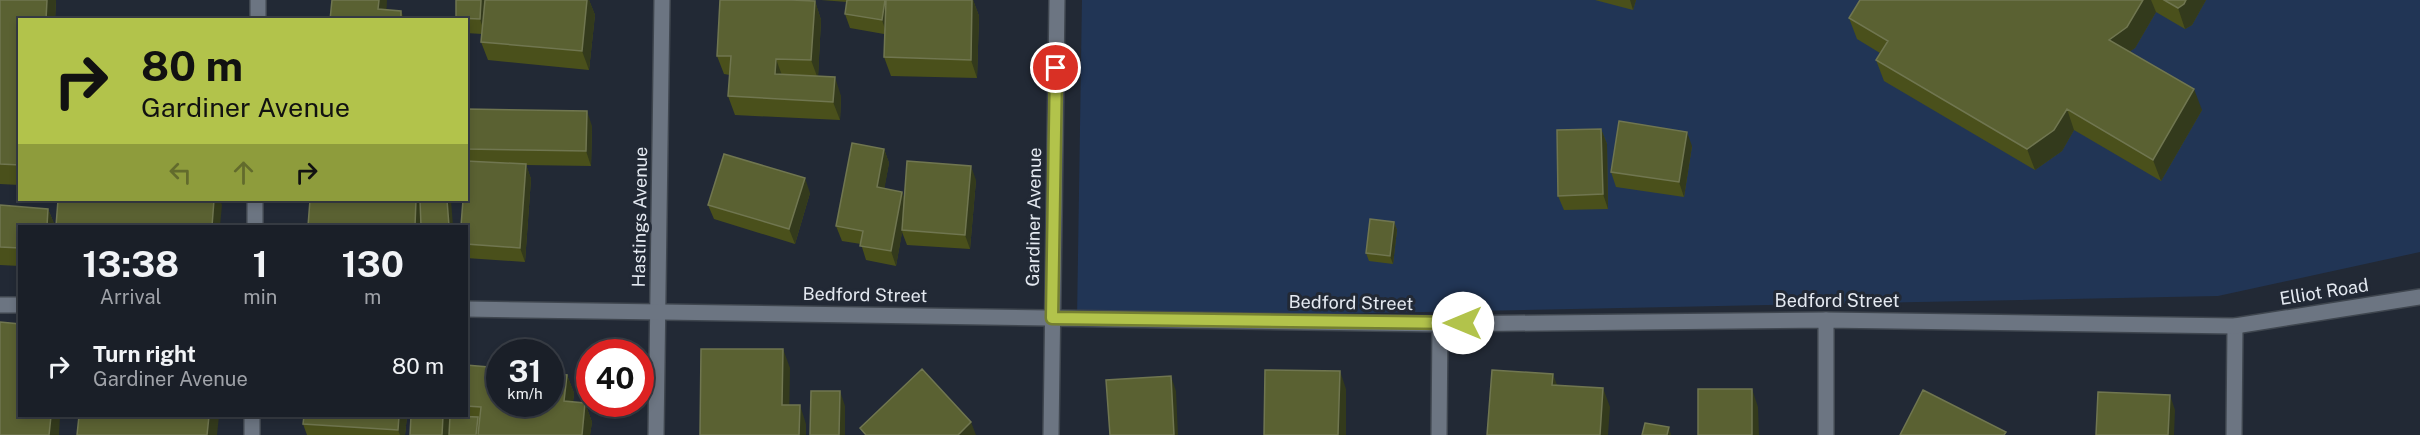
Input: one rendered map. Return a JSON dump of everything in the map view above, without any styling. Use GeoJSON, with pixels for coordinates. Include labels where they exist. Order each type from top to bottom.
{"type":"FeatureCollection","features":[{"type":"Feature","properties":{"kind":"street"},"geometry":{"type":"LineString","coordinates":[[258,0],[258,18]]}},
{"type":"Feature","properties":{"kind":"street","name":"Hastings Avenue"},"geometry":{"type":"LineString","coordinates":[[656,435],[662,0]]}},
{"type":"Feature","properties":{"kind":"street","name":"Gardiner Avenue"},"geometry":{"type":"LineString","coordinates":[[1051,435],[1057,0]]}},
{"type":"Feature","properties":{"kind":"street"},"geometry":{"type":"LineString","coordinates":[[255,201],[255,225]]}},
{"type":"Feature","properties":{"kind":"street","name":"Elliot Road"},"geometry":{"type":"LineString","coordinates":[[2235,326],[2420,297]]}},
{"type":"Feature","properties":{"kind":"street"},"geometry":{"type":"LineString","coordinates":[[0,305],[18,305]]}},
{"type":"Feature","properties":{"kind":"street","name":"Bedford Street"},"geometry":{"type":"LineString","coordinates":[[468,309],[1440,324],[1826,320],[2235,326]]}},
{"type":"Feature","properties":{"kind":"street"},"geometry":{"type":"LineString","coordinates":[[1826,320],[1826,435]]}},
{"type":"Feature","properties":{"kind":"street"},"geometry":{"type":"LineString","coordinates":[[1439,435],[1440,324]]}},
{"type":"Feature","properties":{"kind":"street"},"geometry":{"type":"LineString","coordinates":[[2234,435],[2235,326]]}},
{"type":"Feature","properties":{"kind":"street"},"geometry":{"type":"LineString","coordinates":[[252,417],[252,435]]}},
{"type":"Feature","properties":{"kind":"shaded area"},"geometry":{"type":"Polygon","coordinates":[[[1082,0],[2420,0],[2420,252],[2218,296],[1077,319],[1082,0]]]}},
{"type":"Feature","properties":{"kind":"building"},"geometry":{"type":"Polygon","coordinates":[[[0,0],[47,0],[46,18],[18,18],[18,165],[0,164],[0,0]]]}},
{"type":"Feature","properties":{"kind":"building"},"geometry":{"type":"Polygon","coordinates":[[[332,0],[379,0],[378,9],[401,11],[401,18],[330,18],[332,0]]]}},
{"type":"Feature","properties":{"kind":"building"},"geometry":{"type":"Polygon","coordinates":[[[456,0],[481,0],[480,19],[456,18],[456,0]]]}},
{"type":"Feature","properties":{"kind":"building"},"geometry":{"type":"Polygon","coordinates":[[[485,0],[587,0],[582,51],[481,42],[485,0]]]}},
{"type":"Feature","properties":{"kind":"building"},"geometry":{"type":"Polygon","coordinates":[[[720,0],[815,1],[811,60],[776,59],[775,74],[835,77],[833,102],[728,96],[731,56],[717,56],[720,0]]]}},
{"type":"Feature","properties":{"kind":"building"},"geometry":{"type":"Polygon","coordinates":[[[847,0],[885,0],[882,20],[845,14],[847,0]]]}},
{"type":"Feature","properties":{"kind":"building"},"geometry":{"type":"Polygon","coordinates":[[[886,0],[972,0],[971,60],[884,57],[886,0]]]}},
{"type":"Feature","properties":{"kind":"building"},"geometry":{"type":"Polygon","coordinates":[[[1860,0],[2143,0],[2127,27],[2109,40],[2194,89],[2153,160],[2067,109],[2054,130],[2027,149],[1876,60],[1888,41],[1849,18],[1860,0]]]}},
{"type":"Feature","properties":{"kind":"building"},"geometry":{"type":"Polygon","coordinates":[[[2164,0],[2186,0],[2178,8],[2164,0]]]}},
{"type":"Feature","properties":{"kind":"building"},"geometry":{"type":"Polygon","coordinates":[[[468,109],[587,111],[586,151],[468,149],[468,109]]]}},
{"type":"Feature","properties":{"kind":"building"},"geometry":{"type":"Polygon","coordinates":[[[1619,121],[1687,132],[1679,182],[1611,172],[1619,121]]]}},
{"type":"Feature","properties":{"kind":"building"},"geometry":{"type":"Polygon","coordinates":[[[1601,129],[1603,194],[1558,196],[1557,130],[1601,129]]]}},
{"type":"Feature","properties":{"kind":"building"},"geometry":{"type":"Polygon","coordinates":[[[852,143],[884,149],[877,187],[902,192],[891,251],[860,246],[863,231],[836,226],[852,143]]]}},
{"type":"Feature","properties":{"kind":"building"},"geometry":{"type":"Polygon","coordinates":[[[724,154],[805,178],[789,229],[708,205],[724,154]]]}},
{"type":"Feature","properties":{"kind":"building"},"geometry":{"type":"Polygon","coordinates":[[[468,161],[526,164],[520,248],[468,244],[468,225],[461,225],[463,201],[468,201],[468,161]]]}},
{"type":"Feature","properties":{"kind":"building"},"geometry":{"type":"Polygon","coordinates":[[[907,161],[971,166],[965,235],[902,230],[907,161]]]}},
{"type":"Feature","properties":{"kind":"building"},"geometry":{"type":"Polygon","coordinates":[[[58,201],[214,201],[212,225],[56,225],[58,201]]]}},
{"type":"Feature","properties":{"kind":"building"},"geometry":{"type":"Polygon","coordinates":[[[310,201],[416,201],[415,225],[308,225],[310,201]]]}},
{"type":"Feature","properties":{"kind":"building"},"geometry":{"type":"Polygon","coordinates":[[[420,201],[447,201],[449,225],[421,225],[420,201]]]}},
{"type":"Feature","properties":{"kind":"building"},"geometry":{"type":"Polygon","coordinates":[[[0,205],[48,209],[47,225],[18,225],[18,248],[0,247],[0,205]]]}},
{"type":"Feature","properties":{"kind":"building"},"geometry":{"type":"Polygon","coordinates":[[[1370,219],[1394,222],[1390,256],[1366,253],[1370,219]]]}},
{"type":"Feature","properties":{"kind":"building"},"geometry":{"type":"Polygon","coordinates":[[[0,322],[18,324],[18,417],[51,417],[49,435],[0,435],[0,322]]]}},
{"type":"Feature","properties":{"kind":"building"},"geometry":{"type":"Polygon","coordinates":[[[701,349],[783,349],[782,405],[800,405],[799,435],[700,435],[701,349]]]}},
{"type":"Feature","properties":{"kind":"building"},"geometry":{"type":"Polygon","coordinates":[[[468,365],[486,367],[486,417],[564,417],[564,401],[576,402],[576,417],[584,417],[582,435],[478,435],[481,407],[468,406],[468,365]]]}},
{"type":"Feature","properties":{"kind":"building"},"geometry":{"type":"Polygon","coordinates":[[[922,369],[971,422],[958,435],[866,435],[860,428],[922,369]]]}},
{"type":"Feature","properties":{"kind":"building"},"geometry":{"type":"Polygon","coordinates":[[[1265,370],[1340,371],[1338,435],[1264,435],[1265,370]]]}},
{"type":"Feature","properties":{"kind":"building"},"geometry":{"type":"Polygon","coordinates":[[[1492,370],[1553,374],[1552,385],[1603,388],[1600,435],[1487,435],[1492,370]]]}},
{"type":"Feature","properties":{"kind":"building"},"geometry":{"type":"Polygon","coordinates":[[[564,375],[567,375],[564,401],[564,375]]]}},
{"type":"Feature","properties":{"kind":"building"},"geometry":{"type":"Polygon","coordinates":[[[1171,376],[1174,435],[1110,435],[1106,380],[1171,376]]]}},
{"type":"Feature","properties":{"kind":"building"},"geometry":{"type":"Polygon","coordinates":[[[1698,389],[1752,389],[1752,435],[1698,435],[1698,389]]]}},
{"type":"Feature","properties":{"kind":"building"},"geometry":{"type":"Polygon","coordinates":[[[1923,390],[2006,432],[2004,435],[1900,435],[1923,390]]]}},
{"type":"Feature","properties":{"kind":"building"},"geometry":{"type":"Polygon","coordinates":[[[811,391],[840,391],[839,435],[810,435],[811,391]]]}},
{"type":"Feature","properties":{"kind":"building"},"geometry":{"type":"Polygon","coordinates":[[[2098,392],[2170,395],[2168,435],[2096,435],[2098,392]]]}},
{"type":"Feature","properties":{"kind":"building"},"geometry":{"type":"Polygon","coordinates":[[[79,417],[209,417],[207,435],[77,435],[79,417]]]}},
{"type":"Feature","properties":{"kind":"building"},"geometry":{"type":"Polygon","coordinates":[[[304,417],[399,417],[398,430],[303,424],[304,417]]]}},
{"type":"Feature","properties":{"kind":"building"},"geometry":{"type":"Polygon","coordinates":[[[411,417],[443,417],[442,435],[410,435],[411,417]]]}},
{"type":"Feature","properties":{"kind":"building"},"geometry":{"type":"Polygon","coordinates":[[[450,417],[478,417],[476,435],[449,435],[450,417]]]}},
{"type":"Feature","properties":{"kind":"building"},"geometry":{"type":"Polygon","coordinates":[[[1645,423],[1669,427],[1667,435],[1642,435],[1645,423]]]}},
{"type":"Feature","properties":{"kind":"route"},"geometry":{"type":"LineString","coordinates":[[1056,68],[1052,318],[1463,323]]}}]}
